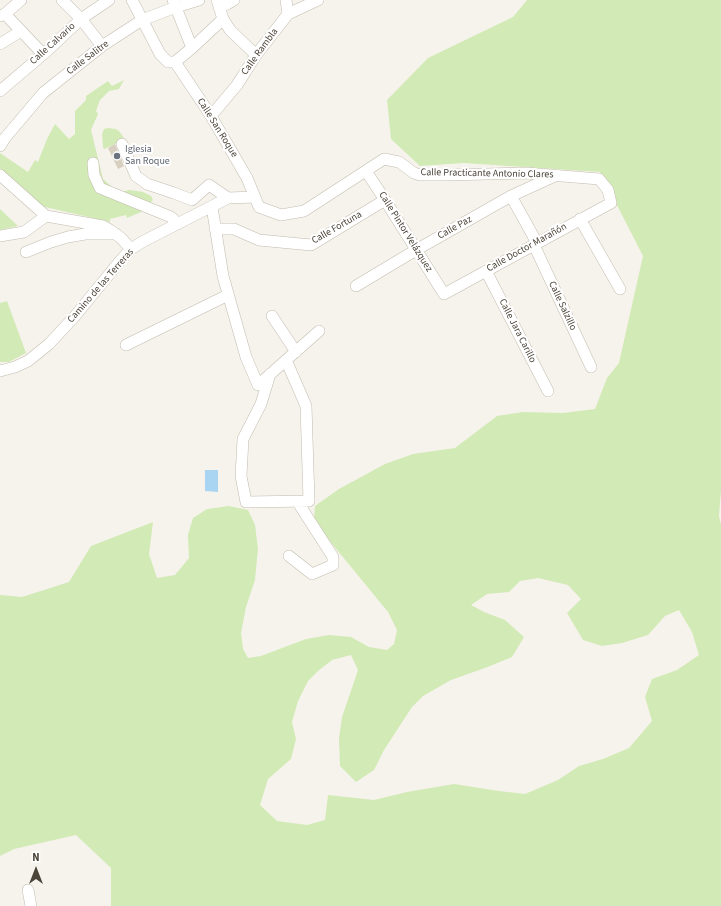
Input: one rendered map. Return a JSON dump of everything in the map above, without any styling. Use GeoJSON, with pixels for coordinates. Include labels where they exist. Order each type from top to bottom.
{"type":"FeatureCollection","features":[{"type":"Feature","properties":{"kind":"street"},"geometry":{"type":"LineString","coordinates":[[20,0],[3,15],[43,54]]}},
{"type":"Feature","properties":{"kind":"street"},"geometry":{"type":"LineString","coordinates":[[62,0],[81,18],[102,46]]}},
{"type":"Feature","properties":{"kind":"street","name":"Calle Calvario"},"geometry":{"type":"LineString","coordinates":[[0,90],[43,54],[81,18],[108,0]]}},
{"type":"Feature","properties":{"kind":"street"},"geometry":{"type":"LineString","coordinates":[[132,0],[160,54],[168,62],[175,62],[223,19]]}},
{"type":"Feature","properties":{"kind":"street","name":"Calle Salitre"},"geometry":{"type":"LineString","coordinates":[[2,140],[43,93],[102,46],[142,20],[175,4],[199,0]]}},
{"type":"Feature","properties":{"kind":"street"},"geometry":{"type":"LineString","coordinates":[[234,0],[227,4],[218,3],[223,19],[230,30],[256,55]]}},
{"type":"Feature","properties":{"kind":"street"},"geometry":{"type":"LineString","coordinates":[[286,0],[288,14]]}},
{"type":"Feature","properties":{"kind":"street","name":"Calle Rambla"},"geometry":{"type":"LineString","coordinates":[[211,116],[237,85],[256,55],[288,14],[318,0]]}},
{"type":"Feature","properties":{"kind":"street"},"geometry":{"type":"LineString","coordinates":[[175,4],[192,48]]}},
{"type":"Feature","properties":{"kind":"street"},"geometry":{"type":"LineString","coordinates":[[0,44],[21,31]]}},
{"type":"Feature","properties":{"kind":"street","name":"Calle San Roque"},"geometry":{"type":"LineString","coordinates":[[175,62],[211,116],[247,178],[255,197]]}},
{"type":"Feature","properties":{"kind":"street"},"geometry":{"type":"LineString","coordinates":[[122,144],[136,176],[147,184],[192,200],[209,185],[228,198]]}},
{"type":"Feature","properties":{"kind":"street","name":"Calle Practicante Antonio Clares"},"geometry":{"type":"LineString","coordinates":[[255,197],[259,207],[282,214],[304,211],[384,159],[399,162],[414,173],[420,175],[526,172],[599,179],[608,190],[611,203]]}},
{"type":"Feature","properties":{"kind":"street"},"geometry":{"type":"LineString","coordinates":[[93,163],[94,175],[100,188],[170,217],[178,224]]}},
{"type":"Feature","properties":{"kind":"street","name":"Calle Pintor Velázquez"},"geometry":{"type":"LineString","coordinates":[[366,171],[444,294]]}},
{"type":"Feature","properties":{"kind":"street"},"geometry":{"type":"LineString","coordinates":[[0,175],[46,216],[103,226],[121,238],[131,249]]}},
{"type":"Feature","properties":{"kind":"street","name":"Calle Paz"},"geometry":{"type":"LineString","coordinates":[[356,286],[511,196],[558,175]]}},
{"type":"Feature","properties":{"kind":"street","name":"Calle Salzillo"},"geometry":{"type":"LineString","coordinates":[[511,196],[535,244],[591,367]]}},
{"type":"Feature","properties":{"kind":"street","name":"Camino de las Terreras"},"geometry":{"type":"LineString","coordinates":[[0,371],[15,367],[28,361],[49,344],[131,249],[228,198],[255,197]]}},
{"type":"Feature","properties":{"kind":"street","name":"Calle Fortuna"},"geometry":{"type":"LineString","coordinates":[[215,230],[234,229],[259,240],[311,245],[385,200]]}},
{"type":"Feature","properties":{"kind":"street","name":"Calle Doctor Marañón"},"geometry":{"type":"LineString","coordinates":[[444,294],[611,203]]}},
{"type":"Feature","properties":{"kind":"street"},"geometry":{"type":"LineString","coordinates":[[212,207],[223,276],[246,357],[258,385],[320,331]]}},
{"type":"Feature","properties":{"kind":"street"},"geometry":{"type":"LineString","coordinates":[[0,236],[24,232],[46,216]]}},
{"type":"Feature","properties":{"kind":"street"},"geometry":{"type":"LineString","coordinates":[[580,219],[620,289]]}},
{"type":"Feature","properties":{"kind":"street"},"geometry":{"type":"LineString","coordinates":[[26,252],[68,237],[85,234],[116,234]]}},
{"type":"Feature","properties":{"kind":"street","name":"Calle Jara Carillo"},"geometry":{"type":"LineString","coordinates":[[486,271],[548,391]]}},
{"type":"Feature","properties":{"kind":"street"},"geometry":{"type":"LineString","coordinates":[[126,345],[228,294]]}},
{"type":"Feature","properties":{"kind":"street"},"geometry":{"type":"LineString","coordinates":[[272,316],[296,352]]}},
{"type":"Feature","properties":{"kind":"street"},"geometry":{"type":"LineString","coordinates":[[270,374],[260,404],[243,439],[241,476],[246,502],[309,501],[306,406],[286,360]]}},
{"type":"Feature","properties":{"kind":"street"},"geometry":{"type":"LineString","coordinates":[[289,556],[312,574],[333,565],[333,557],[296,501]]}},
{"type":"Feature","properties":{"kind":"street"},"geometry":{"type":"LineString","coordinates":[[28,890],[31,906]]}},
{"type":"Feature","properties":{"kind":"green space"},"geometry":{"type":"Polygon","coordinates":[[[527,0],[721,0],[721,490],[719,516],[721,525],[721,906],[111,906],[111,868],[76,835],[14,849],[0,856],[0,595],[22,597],[69,582],[91,546],[153,522],[149,554],[157,578],[175,575],[189,558],[188,535],[193,518],[207,509],[229,506],[248,510],[255,525],[258,549],[255,580],[246,607],[241,633],[243,649],[248,658],[261,656],[306,639],[329,635],[351,637],[369,647],[387,650],[394,644],[397,630],[388,612],[324,534],[314,519],[315,506],[339,489],[385,464],[413,454],[455,448],[497,416],[523,412],[563,413],[595,409],[607,378],[619,363],[643,256],[600,172],[464,163],[420,166],[391,139],[387,100],[428,58],[513,17],[527,0]],[[538,578],[520,581],[509,592],[487,594],[471,605],[505,620],[524,637],[512,657],[451,680],[423,696],[412,707],[384,750],[374,770],[356,782],[340,766],[339,738],[342,717],[358,670],[351,655],[332,660],[308,681],[298,701],[292,722],[296,739],[291,759],[268,779],[260,805],[277,821],[307,825],[325,820],[328,795],[374,800],[407,792],[454,784],[525,794],[558,780],[579,766],[603,759],[629,748],[652,721],[645,697],[652,679],[677,670],[699,655],[692,632],[679,610],[665,616],[648,635],[622,643],[602,646],[583,640],[567,613],[581,599],[568,585],[538,578]]]}},
{"type":"Feature","properties":{"kind":"green space"},"geometry":{"type":"Polygon","coordinates":[[[124,80],[119,89],[109,91],[100,100],[96,111],[98,114],[91,130],[103,179],[118,192],[130,190],[143,192],[151,196],[153,200],[141,212],[127,218],[126,215],[110,219],[110,222],[41,206],[0,171],[0,153],[28,172],[35,160],[38,162],[55,124],[69,139],[75,134],[75,111],[86,100],[86,96],[108,81],[112,86],[124,80]]]}},
{"type":"Feature","properties":{"kind":"green space"},"geometry":{"type":"Polygon","coordinates":[[[104,129],[116,129],[125,140],[104,149],[102,134],[104,129]]]}},
{"type":"Feature","properties":{"kind":"green space"},"geometry":{"type":"Polygon","coordinates":[[[0,209],[18,226],[0,230],[0,209]]]}},
{"type":"Feature","properties":{"kind":"green space"},"geometry":{"type":"Polygon","coordinates":[[[7,301],[26,353],[9,362],[0,362],[0,303],[7,301]]]}},
{"type":"Feature","properties":{"kind":"water"},"geometry":{"type":"Polygon","coordinates":[[[205,470],[218,470],[218,492],[205,491],[205,470]]]}},
{"type":"Feature","properties":{"kind":"building","name":"Iglesia San Roque"},"geometry":{"type":"Polygon","coordinates":[[[115,144],[124,166],[118,169],[108,148],[115,144]]]}},
{"type":"Feature","properties":{"kind":"place","name":"Iglesia San Roque"},"geometry":{"type":"Point","coordinates":[117,156]}}]}
